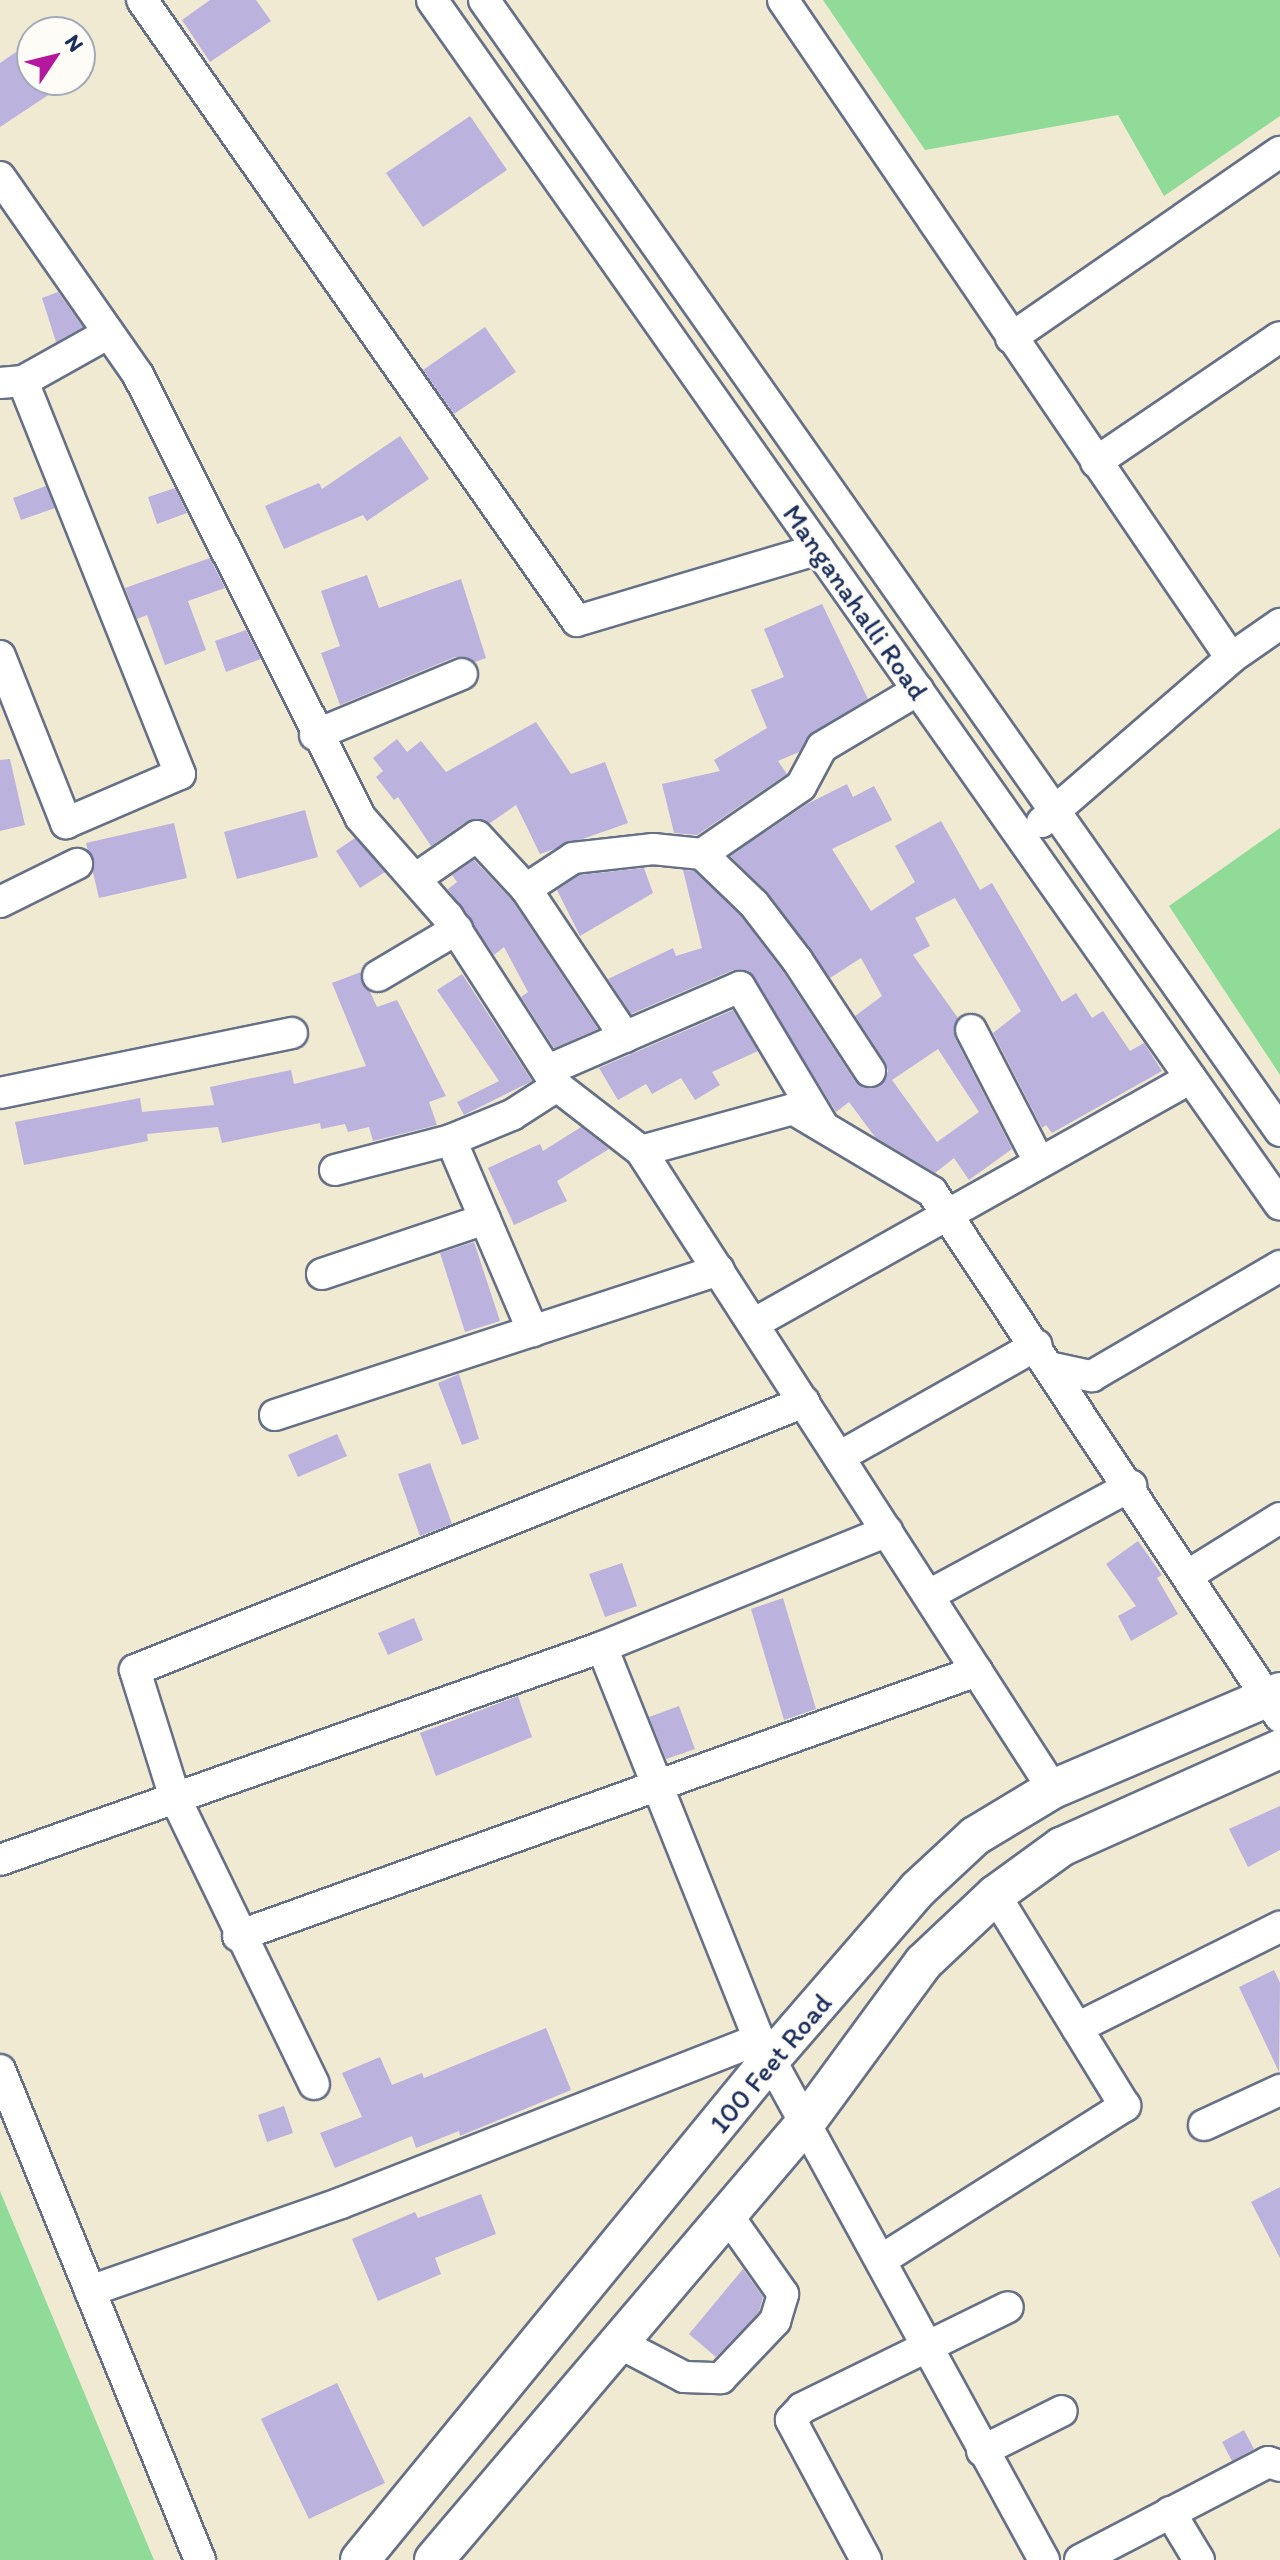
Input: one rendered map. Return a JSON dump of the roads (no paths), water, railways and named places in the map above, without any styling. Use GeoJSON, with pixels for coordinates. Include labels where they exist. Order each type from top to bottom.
{"type":"FeatureCollection","features":[{"type":"Feature","properties":{"kind":"main road","name":"100 Feet Road"},"geometry":{"type":"LineString","coordinates":[[360,2560],[764,2050],[918,1889],[975,1836],[1053,1789],[1277,1702]]}},
{"type":"Feature","properties":{"kind":"main road"},"geometry":{"type":"LineString","coordinates":[[434,2560],[621,2344],[726,2213],[807,2121],[924,1962],[995,1895],[1061,1847],[1280,1749]]}},
{"type":"Feature","properties":{"kind":"street"},"geometry":{"type":"LineString","coordinates":[[142,0],[577,621],[819,549]]}},
{"type":"Feature","properties":{"kind":"street","name":"Manganahalli Road"},"geometry":{"type":"LineString","coordinates":[[432,0],[1280,1205]]}},
{"type":"Feature","properties":{"kind":"street","name":"Manganahalli Road"},"geometry":{"type":"LineString","coordinates":[[484,0],[1280,1131]]}},
{"type":"Feature","properties":{"kind":"street"},"geometry":{"type":"LineString","coordinates":[[783,0],[1231,658]]}},
{"type":"Feature","properties":{"kind":"street"},"geometry":{"type":"LineString","coordinates":[[1011,338],[1280,152]]}},
{"type":"Feature","properties":{"kind":"street"},"geometry":{"type":"LineString","coordinates":[[0,177],[138,375],[227,546],[315,735],[360,817],[457,929],[552,1078],[641,1151],[1053,1789]]}},
{"type":"Feature","properties":{"kind":"street"},"geometry":{"type":"LineString","coordinates":[[0,656],[66,823],[180,774],[12,382],[109,333]]}},
{"type":"Feature","properties":{"kind":"street"},"geometry":{"type":"LineString","coordinates":[[1096,462],[1280,337]]}},
{"type":"Feature","properties":{"kind":"street"},"geometry":{"type":"LineString","coordinates":[[1022,838],[1231,658],[1280,624]]}},
{"type":"Feature","properties":{"kind":"street"},"geometry":{"type":"LineString","coordinates":[[315,735],[462,674]]}},
{"type":"Feature","properties":{"kind":"street"},"geometry":{"type":"LineString","coordinates":[[526,889],[573,858],[653,849],[702,854],[801,786],[822,747],[918,690]]}},
{"type":"Feature","properties":{"kind":"street"},"geometry":{"type":"LineString","coordinates":[[415,879],[477,836],[526,889],[625,1037]]}},
{"type":"Feature","properties":{"kind":"street"},"geometry":{"type":"LineString","coordinates":[[702,854],[780,937],[870,1071]]}},
{"type":"Feature","properties":{"kind":"street"},"geometry":{"type":"LineString","coordinates":[[0,902],[77,864]]}},
{"type":"Feature","properties":{"kind":"street"},"geometry":{"type":"LineString","coordinates":[[378,976],[457,929]]}},
{"type":"Feature","properties":{"kind":"street"},"geometry":{"type":"LineString","coordinates":[[335,1170],[451,1140],[512,1115],[552,1078],[625,1037],[740,987],[822,1124]]}},
{"type":"Feature","properties":{"kind":"street"},"geometry":{"type":"LineString","coordinates":[[971,1030],[1039,1162]]}},
{"type":"Feature","properties":{"kind":"street"},"geometry":{"type":"LineString","coordinates":[[0,1093],[292,1033]]}},
{"type":"Feature","properties":{"kind":"street"},"geometry":{"type":"LineString","coordinates":[[753,1324],[1191,1078]]}},
{"type":"Feature","properties":{"kind":"street"},"geometry":{"type":"LineString","coordinates":[[641,1151],[793,1109],[932,1192],[1277,1702]]}},
{"type":"Feature","properties":{"kind":"street"},"geometry":{"type":"LineString","coordinates":[[451,1140],[533,1331]]}},
{"type":"Feature","properties":{"kind":"street"},"geometry":{"type":"LineString","coordinates":[[322,1274],[485,1219]]}},
{"type":"Feature","properties":{"kind":"street"},"geometry":{"type":"LineString","coordinates":[[839,1457],[1045,1357],[1092,1376],[1280,1266]]}},
{"type":"Feature","properties":{"kind":"street"},"geometry":{"type":"LineString","coordinates":[[275,1415],[719,1270]]}},
{"type":"Feature","properties":{"kind":"street"},"geometry":{"type":"LineString","coordinates":[[314,2084],[238,1936],[175,1798],[135,1670],[804,1402]]}},
{"type":"Feature","properties":{"kind":"street"},"geometry":{"type":"LineString","coordinates":[[929,1595],[1131,1486]]}},
{"type":"Feature","properties":{"kind":"street"},"geometry":{"type":"LineString","coordinates":[[1190,1574],[1280,1518]]}},
{"type":"Feature","properties":{"kind":"street"},"geometry":{"type":"LineString","coordinates":[[0,1860],[602,1647],[887,1531]]}},
{"type":"Feature","properties":{"kind":"street"},"geometry":{"type":"LineString","coordinates":[[602,1647],[764,2050],[807,2121],[982,2451],[1044,2560]]}},
{"type":"Feature","properties":{"kind":"street"},"geometry":{"type":"LineString","coordinates":[[238,1936],[655,1783],[977,1671]]}},
{"type":"Feature","properties":{"kind":"street"},"geometry":{"type":"LineString","coordinates":[[881,2260],[1125,2106],[995,1895]]}},
{"type":"Feature","properties":{"kind":"street"},"geometry":{"type":"LineString","coordinates":[[1077,2028],[1280,1927]]}},
{"type":"Feature","properties":{"kind":"street"},"geometry":{"type":"LineString","coordinates":[[90,2291],[764,2050]]}},
{"type":"Feature","properties":{"kind":"street"},"geometry":{"type":"LineString","coordinates":[[0,2070],[200,2560]]}},
{"type":"Feature","properties":{"kind":"street"},"geometry":{"type":"LineString","coordinates":[[1204,2125],[1280,2090]]}},
{"type":"Feature","properties":{"kind":"street"},"geometry":{"type":"LineString","coordinates":[[621,2344],[684,2377],[721,2378],[775,2321],[783,2294],[726,2213]]}},
{"type":"Feature","properties":{"kind":"street"},"geometry":{"type":"LineString","coordinates":[[866,2560],[791,2420],[802,2408],[1008,2307]]}},
{"type":"Feature","properties":{"kind":"street"},"geometry":{"type":"LineString","coordinates":[[982,2451],[1062,2411]]}},
{"type":"Feature","properties":{"kind":"street"},"geometry":{"type":"LineString","coordinates":[[1080,2560],[1268,2462],[1280,2466]]}},
{"type":"Feature","properties":{"kind":"street"},"geometry":{"type":"LineString","coordinates":[[1170,2512],[1199,2560]]}}]}
